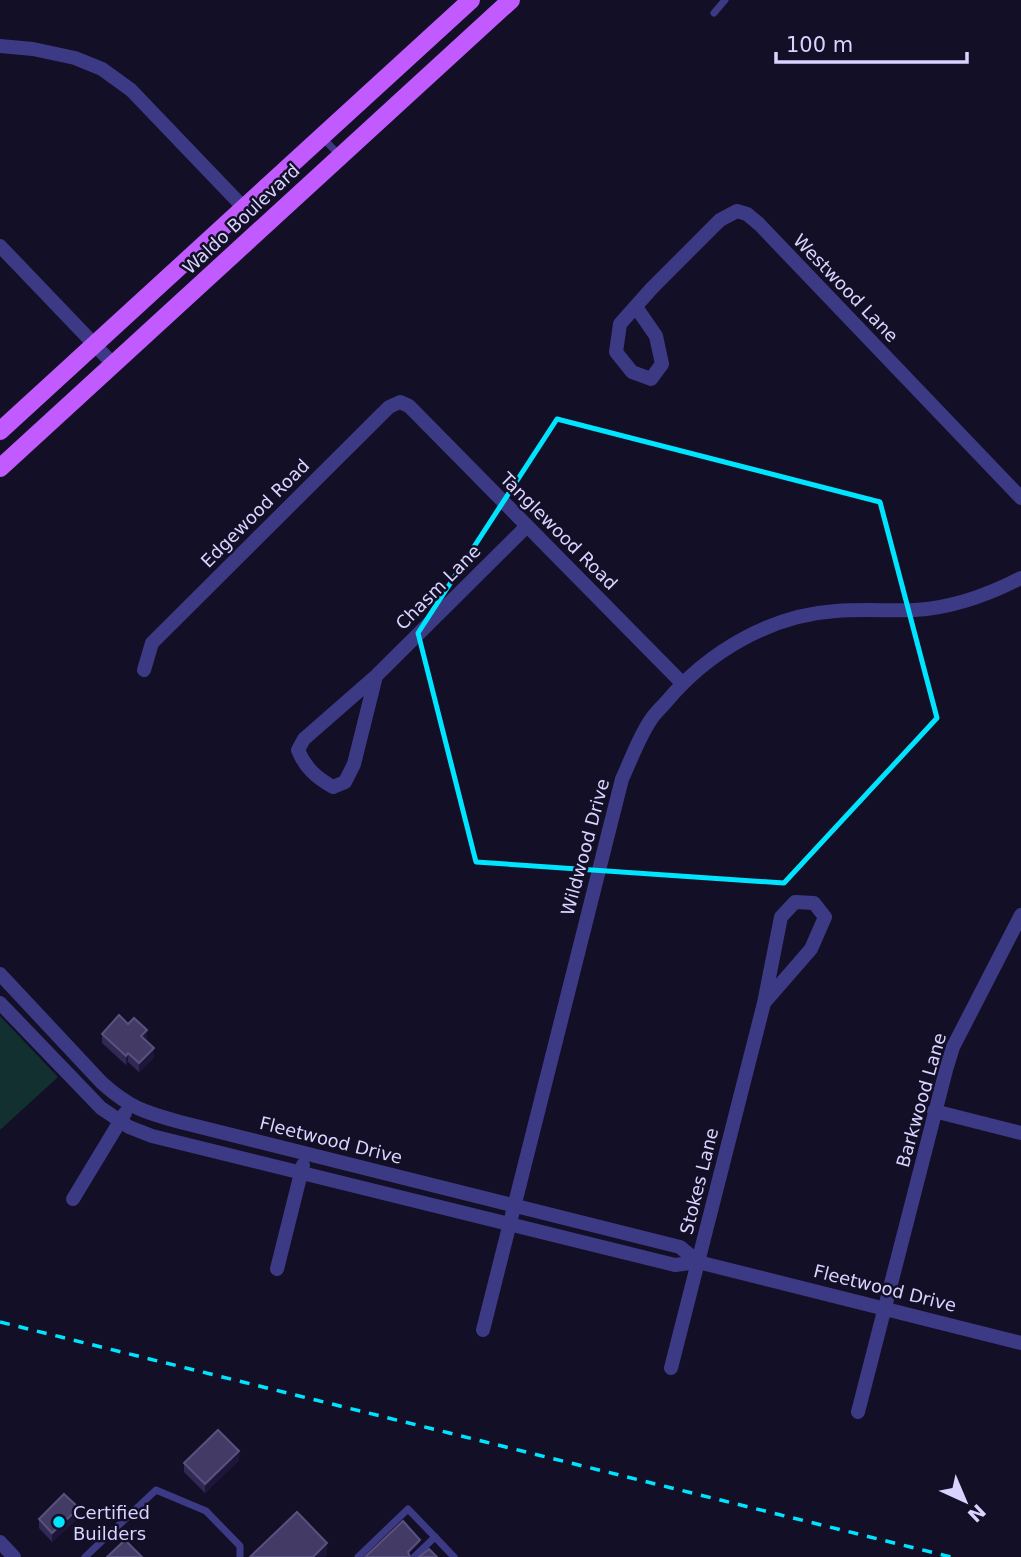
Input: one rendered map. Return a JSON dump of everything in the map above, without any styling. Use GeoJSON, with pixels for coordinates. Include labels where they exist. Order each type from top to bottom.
{"type":"FeatureCollection","features":[{"type":"Feature","properties":{"kind":"main road","name":"Waldo Boulevard"},"geometry":{"type":"LineString","coordinates":[[0,431],[471,0]]}},
{"type":"Feature","properties":{"kind":"main road","name":"Waldo Boulevard"},"geometry":{"type":"LineString","coordinates":[[0,468],[510,0]]}},
{"type":"Feature","properties":{"kind":"street"},"geometry":{"type":"LineString","coordinates":[[0,46],[33,49],[75,58],[102,69],[131,90],[244,208]]}},
{"type":"Feature","properties":{"kind":"street","name":"Westwood Lane"},"geometry":{"type":"LineString","coordinates":[[636,307],[656,336],[662,364],[651,379],[632,372],[616,352],[620,324],[652,288],[720,220],[737,211],[747,214],[1021,498]]}},
{"type":"Feature","properties":{"kind":"street"},"geometry":{"type":"LineString","coordinates":[[0,246],[114,365]]}},
{"type":"Feature","properties":{"kind":"street","name":"Edgewood Road"},"geometry":{"type":"LineString","coordinates":[[144,670],[152,643],[389,407],[400,402],[410,406]]}},
{"type":"Feature","properties":{"kind":"street","name":"Tanglewood Road"},"geometry":{"type":"LineString","coordinates":[[410,406],[682,683]]}},
{"type":"Feature","properties":{"kind":"street","name":"Chasm Lane"},"geometry":{"type":"LineString","coordinates":[[376,676],[354,764],[345,782],[333,787],[318,778],[302,762],[298,750],[304,739],[376,676],[527,526]]}},
{"type":"Feature","properties":{"kind":"street","name":"Wildwood Drive"},"geometry":{"type":"LineString","coordinates":[[483,1330],[622,779],[650,721],[682,683],[697,670],[735,643],[777,624],[833,611],[941,607],[983,596],[1021,578]]}},
{"type":"Feature","properties":{"kind":"street","name":"Stokes Lane"},"geometry":{"type":"LineString","coordinates":[[671,1368],[764,1003],[781,917],[795,902],[814,903],[825,917],[811,949],[764,1003]]}},
{"type":"Feature","properties":{"kind":"street","name":"Barkwood Lane"},"geometry":{"type":"LineString","coordinates":[[858,1412],[934,1111],[953,1047],[1021,915]]}},
{"type":"Feature","properties":{"kind":"street","name":"Fleetwood Drive"},"geometry":{"type":"LineString","coordinates":[[0,974],[102,1083],[130,1105],[147,1113],[680,1247],[698,1262]]}},
{"type":"Feature","properties":{"kind":"street","name":"Fleetwood Drive"},"geometry":{"type":"LineString","coordinates":[[0,1003],[101,1108],[120,1121],[152,1136],[675,1265],[698,1262],[1021,1343]]}},
{"type":"Feature","properties":{"kind":"street"},"geometry":{"type":"LineString","coordinates":[[73,1199],[130,1105]]}},
{"type":"Feature","properties":{"kind":"street"},"geometry":{"type":"LineString","coordinates":[[934,1111],[1021,1133]]}},
{"type":"Feature","properties":{"kind":"street"},"geometry":{"type":"LineString","coordinates":[[277,1269],[306,1154]]}},
{"type":"Feature","properties":{"kind":"street"},"geometry":{"type":"LineString","coordinates":[[0,1542],[14,1557]]}},
{"type":"Feature","properties":{"kind":"lane"},"geometry":{"type":"LineString","coordinates":[[714,13],[725,0]]}},
{"type":"Feature","properties":{"kind":"lane"},"geometry":{"type":"LineString","coordinates":[[322,137],[340,156]]}},
{"type":"Feature","properties":{"kind":"lane"},"geometry":{"type":"LineString","coordinates":[[85,1557],[156,1490],[206,1511],[240,1545],[240,1557]]}},
{"type":"Feature","properties":{"kind":"lane"},"geometry":{"type":"LineString","coordinates":[[358,1557],[408,1509],[454,1557]]}},
{"type":"Feature","properties":{"kind":"lane"},"geometry":{"type":"LineString","coordinates":[[414,1557],[435,1537]]}},
{"type":"Feature","properties":{"kind":"highlighted area"},"geometry":{"type":"Polygon","coordinates":[[[557,419],[880,502],[937,718],[784,883],[476,862],[418,633],[557,419]]]}},
{"type":"Feature","properties":{"kind":"green space"},"geometry":{"type":"Polygon","coordinates":[[[0,1016],[58,1077],[0,1130],[0,1016]]]}},
{"type":"Feature","properties":{"kind":"building"},"geometry":{"type":"Polygon","coordinates":[[[119,1015],[128,1024],[134,1018],[147,1030],[141,1036],[154,1048],[139,1063],[128,1053],[126,1056],[102,1034],[119,1015]]]}},
{"type":"Feature","properties":{"kind":"building"},"geometry":{"type":"Polygon","coordinates":[[[218,1430],[239,1451],[205,1484],[184,1463],[218,1430]]]}},
{"type":"Feature","properties":{"kind":"building"},"geometry":{"type":"Polygon","coordinates":[[[64,1494],[79,1508],[52,1533],[39,1519],[64,1494]]]}},
{"type":"Feature","properties":{"kind":"building"},"geometry":{"type":"Polygon","coordinates":[[[297,1512],[327,1543],[313,1557],[250,1557],[297,1512]]]}},
{"type":"Feature","properties":{"kind":"building"},"geometry":{"type":"Polygon","coordinates":[[[403,1521],[420,1540],[408,1552],[410,1557],[365,1557],[403,1521]]]}},
{"type":"Feature","properties":{"kind":"building"},"geometry":{"type":"Polygon","coordinates":[[[125,1540],[142,1557],[107,1557],[125,1540]]]}},
{"type":"Feature","properties":{"kind":"building"},"geometry":{"type":"Polygon","coordinates":[[[429,1549],[437,1557],[419,1557],[429,1549]]]}},
{"type":"Feature","properties":{"kind":"railway"},"geometry":{"type":"LineString","coordinates":[[0,1322],[951,1557]]}},
{"type":"Feature","properties":{"kind":"place","name":"Certified Builders"},"geometry":{"type":"Point","coordinates":[59,1522]}}]}
